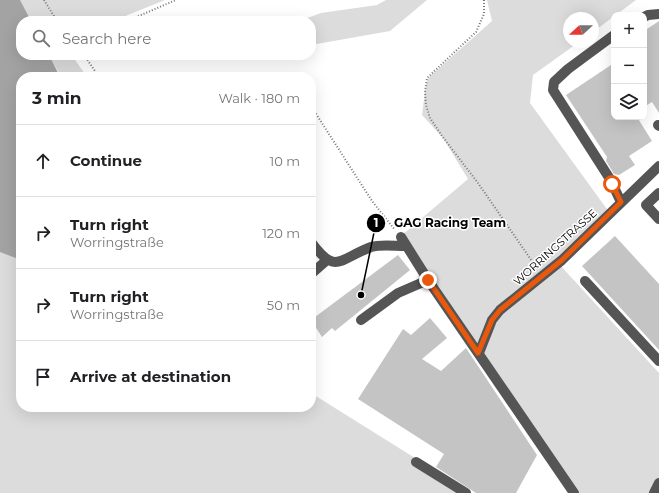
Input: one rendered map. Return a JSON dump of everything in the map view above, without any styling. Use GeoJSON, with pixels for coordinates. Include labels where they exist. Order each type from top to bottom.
{"type":"FeatureCollection","features":[{"type":"Feature","properties":{"kind":"street"},"geometry":{"type":"LineString","coordinates":[[647,16],[659,14]]}},
{"type":"Feature","properties":{"kind":"street"},"geometry":{"type":"LineString","coordinates":[[611,37],[568,69],[554,82],[553,90],[610,179],[621,202]]}},
{"type":"Feature","properties":{"kind":"street","name":"WORRINGSTRASSE"},"geometry":{"type":"LineString","coordinates":[[478,353],[492,320],[500,310],[542,276],[659,166]]}},
{"type":"Feature","properties":{"kind":"street"},"geometry":{"type":"LineString","coordinates":[[659,193],[646,205],[659,219]]}},
{"type":"Feature","properties":{"kind":"street"},"geometry":{"type":"LineString","coordinates":[[316,248],[327,260],[337,263],[372,247],[403,241],[428,280],[574,493]]}},
{"type":"Feature","properties":{"kind":"street"},"geometry":{"type":"LineString","coordinates":[[316,270],[327,260]]}},
{"type":"Feature","properties":{"kind":"street"},"geometry":{"type":"LineString","coordinates":[[361,320],[398,293],[428,280]]}},
{"type":"Feature","properties":{"kind":"street"},"geometry":{"type":"LineString","coordinates":[[585,281],[659,361]]}},
{"type":"Feature","properties":{"kind":"street"},"geometry":{"type":"LineString","coordinates":[[416,462],[466,493]]}},
{"type":"Feature","properties":{"kind":"street"},"geometry":{"type":"LineString","coordinates":[[654,493],[659,483]]}},
{"type":"Feature","properties":{"kind":"path"},"geometry":{"type":"LineString","coordinates":[[44,0],[54,16]]}},
{"type":"Feature","properties":{"kind":"path"},"geometry":{"type":"LineString","coordinates":[[138,16],[176,0]]}},
{"type":"Feature","properties":{"kind":"path"},"geometry":{"type":"LineString","coordinates":[[484,0],[484,14],[476,32],[427,78],[425,92],[426,105],[430,118],[442,136],[513,232],[542,276]]}},
{"type":"Feature","properties":{"kind":"path"},"geometry":{"type":"LineString","coordinates":[[87,60],[96,72]]}},
{"type":"Feature","properties":{"kind":"path"},"geometry":{"type":"LineString","coordinates":[[316,114],[372,200],[403,241]]}},
{"type":"Feature","properties":{"kind":"shaded area"},"geometry":{"type":"Polygon","coordinates":[[[0,0],[165,0],[125,16],[16,16],[16,60],[52,60],[58,72],[16,72],[16,412],[316,412],[316,396],[471,493],[0,493],[0,0]]]}},
{"type":"Feature","properties":{"kind":"shaded area"},"geometry":{"type":"Polygon","coordinates":[[[0,0],[20,0],[28,16],[16,16],[16,60],[52,60],[58,72],[16,72],[16,258],[0,252],[0,0]]]}},
{"type":"Feature","properties":{"kind":"shaded area"},"geometry":{"type":"Polygon","coordinates":[[[386,0],[427,0],[390,31],[316,44],[316,16],[313,16],[321,13],[377,5],[386,0]]]}},
{"type":"Feature","properties":{"kind":"shaded area"},"geometry":{"type":"Polygon","coordinates":[[[487,0],[636,0],[620,12],[611,12],[611,19],[599,28],[599,12],[563,12],[563,48],[571,48],[533,75],[530,103],[609,212],[560,258],[499,308],[478,351],[402,235],[468,179],[443,138],[422,115],[426,84],[429,77],[492,21],[487,0]]]}},
{"type":"Feature","properties":{"kind":"shaded area"},"geometry":{"type":"Polygon","coordinates":[[[52,60],[75,60],[84,72],[58,72],[52,60]]]}},
{"type":"Feature","properties":{"kind":"shaded area"},"geometry":{"type":"Polygon","coordinates":[[[559,264],[659,373],[659,493],[575,493],[480,353],[501,312],[559,264]]]}},
{"type":"Feature","properties":{"kind":"building"},"geometry":{"type":"Polygon","coordinates":[[[659,21],[659,113],[652,102],[647,105],[647,29],[659,21]]]}},
{"type":"Feature","properties":{"kind":"building"},"geometry":{"type":"Polygon","coordinates":[[[611,65],[611,120],[639,120],[652,141],[629,156],[635,165],[619,175],[614,174],[606,161],[607,157],[566,95],[611,65]]]}},
{"type":"Feature","properties":{"kind":"building"},"geometry":{"type":"Polygon","coordinates":[[[615,236],[659,284],[659,350],[582,266],[615,236]]]}},
{"type":"Feature","properties":{"kind":"building"},"geometry":{"type":"Polygon","coordinates":[[[398,255],[410,270],[335,331],[332,328],[322,337],[316,328],[316,316],[398,255]]]}},
{"type":"Feature","properties":{"kind":"building"},"geometry":{"type":"Polygon","coordinates":[[[430,318],[447,338],[422,359],[441,371],[466,348],[537,455],[516,493],[476,493],[436,467],[444,454],[358,399],[403,329],[411,335],[430,318]]]}},
{"type":"Feature","properties":{"kind":"place","name":"GAG Racing Team"},"geometry":{"type":"Point","coordinates":[361,295]}},
{"type":"Feature","properties":{"kind":"route"},"geometry":{"type":"LineString","coordinates":[[428,280],[478,353],[492,320],[500,310],[562,260],[621,202],[612,184]]}}]}
